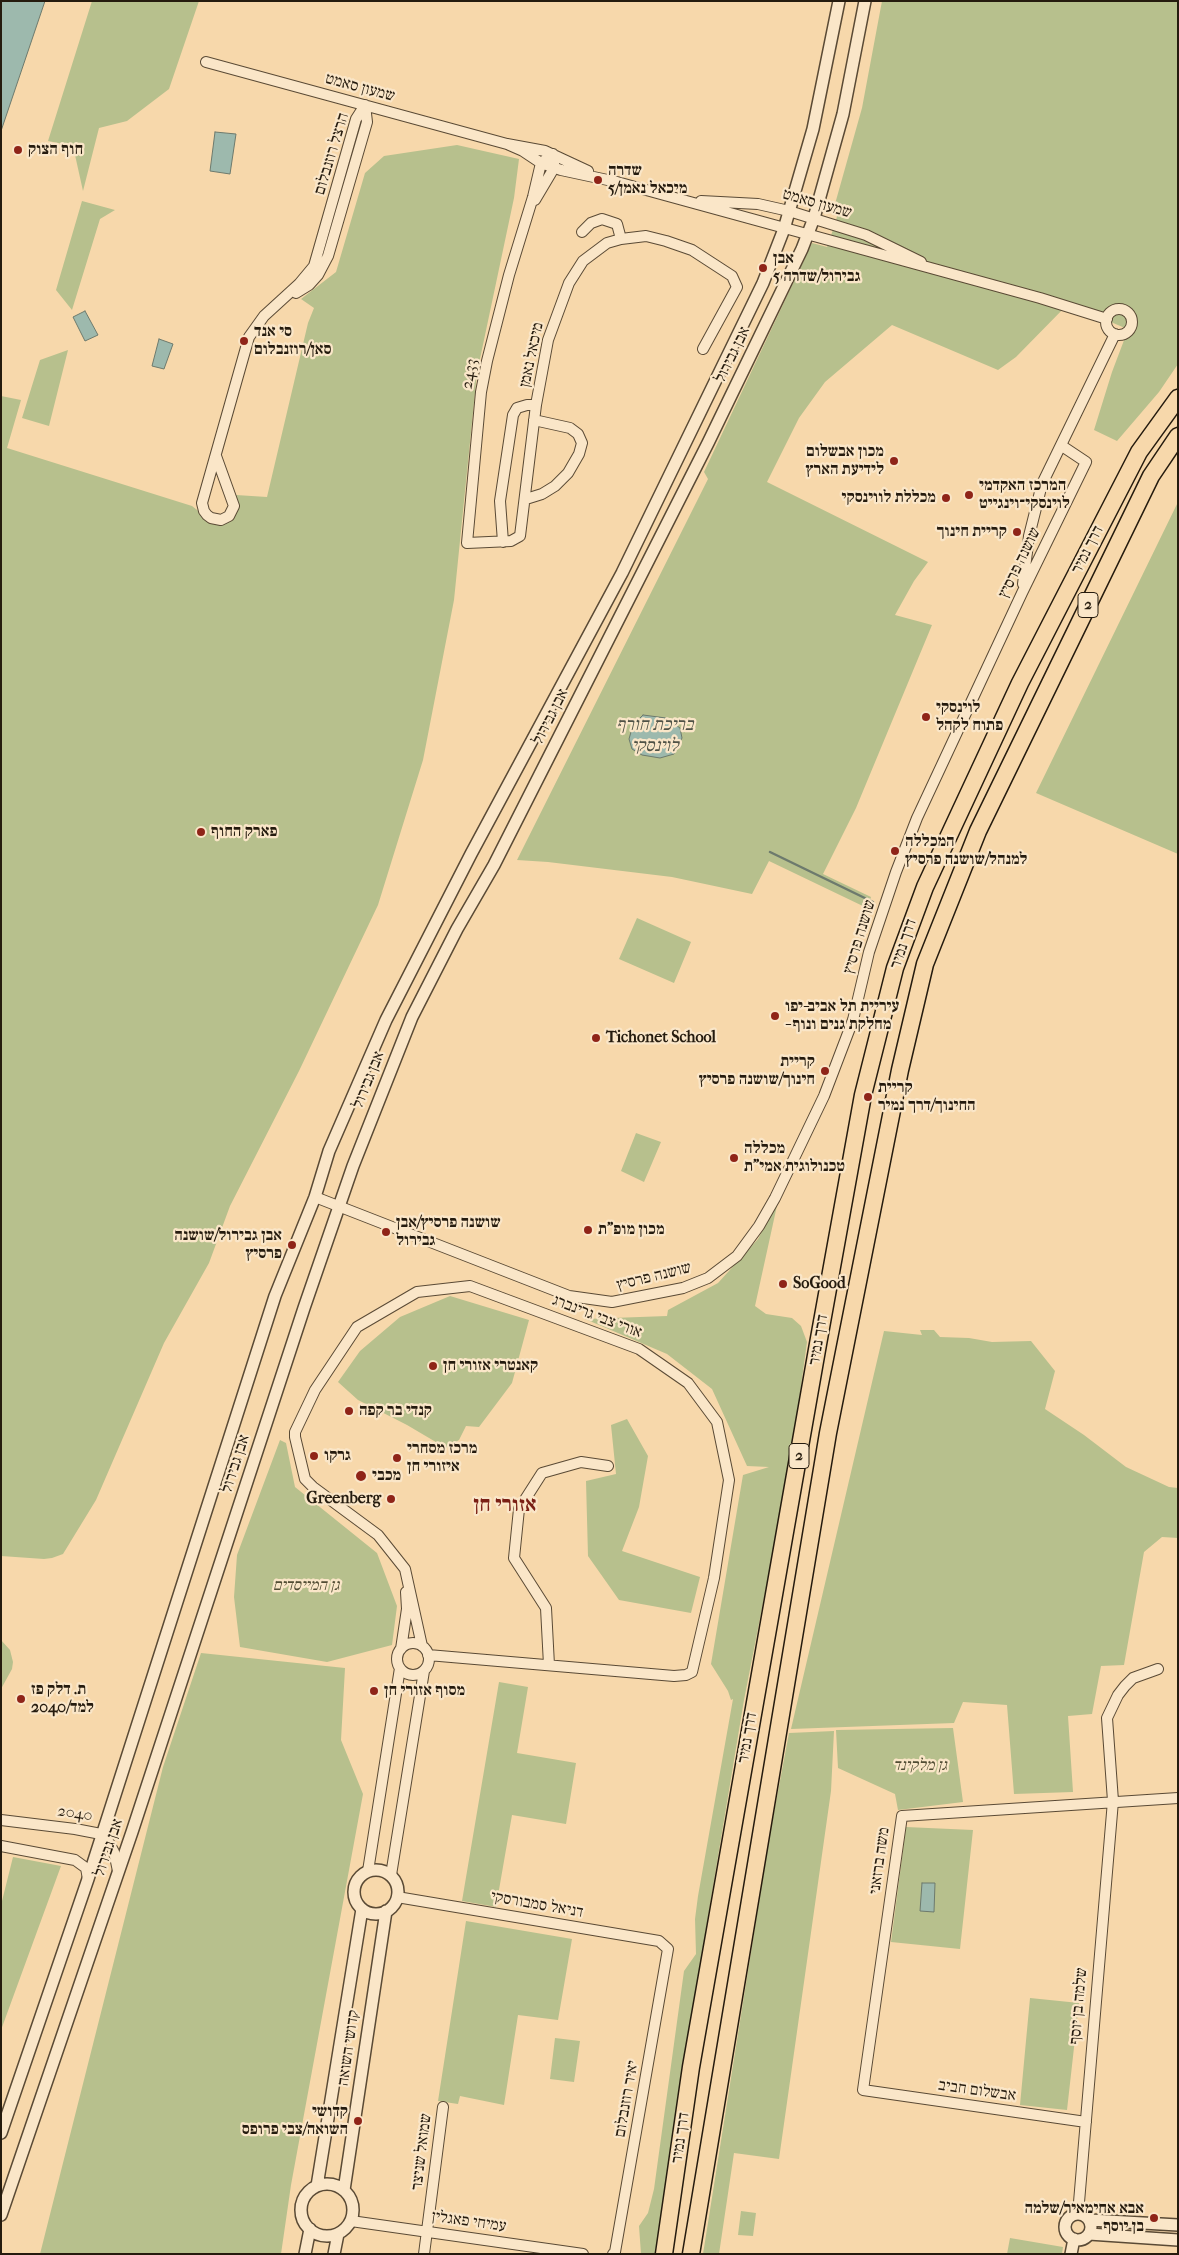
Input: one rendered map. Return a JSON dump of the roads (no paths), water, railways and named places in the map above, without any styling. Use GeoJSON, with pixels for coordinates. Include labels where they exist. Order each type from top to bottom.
{"type":"FeatureCollection","features":[{"type":"Feature","properties":{"kind":"highway","name":"דרך נמיר"},"geometry":{"type":"LineString","coordinates":[[664,2254],[691,2067],[818,1344],[864,1095],[895,968],[925,886],[1020,683],[1139,452],[1178,398]]}},
{"type":"Feature","properties":{"kind":"highway","name":"דרך נמיר"},"geometry":{"type":"LineString","coordinates":[[691,2254],[828,1433],[898,1080],[925,964],[987,813],[1150,476],[1178,436]]}},
{"type":"Feature","properties":{"kind":"street","name":"אבן גבירול"},"geometry":{"type":"LineString","coordinates":[[1,2132],[88,1878],[275,1296],[315,1197],[329,1151],[386,1020],[622,573],[763,283],[784,229],[813,129],[839,1]]}},
{"type":"Feature","properties":{"kind":"street","name":"אבן גבירול"},"geometry":{"type":"LineString","coordinates":[[1,2215],[118,1872],[339,1206],[412,1017],[457,929],[494,865],[793,270],[814,218],[843,114],[865,1]]}},
{"type":"Feature","properties":{"kind":"street","name":"שמעון סאמט"},"geometry":{"type":"LineString","coordinates":[[206,62],[507,144],[554,154],[617,182]]}},
{"type":"Feature","properties":{"kind":"street","name":"הרצל רוזנבלום"},"geometry":{"type":"LineString","coordinates":[[216,456],[234,506],[229,516],[221,520],[211,518],[203,507],[216,456],[249,338],[264,316],[314,266],[356,119],[365,105]]}},
{"type":"Feature","properties":{"kind":"street","name":"שמעון סאמט"},"geometry":{"type":"LineString","coordinates":[[507,144],[554,168],[617,182],[808,236],[1048,300],[1107,319]]}},
{"type":"Feature","properties":{"kind":"street"},"geometry":{"type":"LineString","coordinates":[[541,163],[554,154]]}},
{"type":"Feature","properties":{"kind":"street","name":"2433"},"geometry":{"type":"LineString","coordinates":[[528,215],[554,168],[554,154]]}},
{"type":"Feature","properties":{"kind":"street","name":"2433"},"geometry":{"type":"LineString","coordinates":[[503,542],[467,543],[481,392],[509,274],[528,215],[541,163]]}},
{"type":"Feature","properties":{"kind":"street","name":"שמעון סאמט"},"geometry":{"type":"LineString","coordinates":[[671,198],[758,204],[789,211],[866,235],[947,273]]}},
{"type":"Feature","properties":{"kind":"street"},"geometry":{"type":"LineString","coordinates":[[582,232],[591,223],[602,219],[617,224],[621,239]]}},
{"type":"Feature","properties":{"kind":"street","name":"מיכאל נאמן"},"geometry":{"type":"LineString","coordinates":[[503,542],[500,501],[513,415],[517,408],[536,405],[548,340],[569,283],[583,261],[607,243],[646,236],[692,250],[732,276],[737,287],[703,349]]}},
{"type":"Feature","properties":{"kind":"street"},"geometry":{"type":"LineString","coordinates":[[1119,310],[1130,316],[1132,324],[1128,331],[1120,335],[1114,334],[1107,327],[1107,319],[1111,312],[1119,310]]}},
{"type":"Feature","properties":{"kind":"street"},"geometry":{"type":"LineString","coordinates":[[1022,592],[1029,536],[1042,484],[1062,446],[1114,334]]}},
{"type":"Feature","properties":{"kind":"street"},"geometry":{"type":"LineString","coordinates":[[503,542],[512,541],[520,536],[536,405]]}},
{"type":"Feature","properties":{"kind":"street"},"geometry":{"type":"LineString","coordinates":[[526,499],[542,494],[555,486],[568,474],[579,454],[582,443],[578,434],[570,428],[534,420]]}},
{"type":"Feature","properties":{"kind":"street","name":"שושנה פרסיץ"},"geometry":{"type":"LineString","coordinates":[[315,1197],[569,1296],[612,1302],[683,1288],[708,1278],[738,1256],[759,1226],[775,1198],[824,1096],[853,1020],[869,952],[896,872],[917,818],[1022,592],[1086,462],[1062,446]]}},
{"type":"Feature","properties":{"kind":"street","name":"אורי צבי גרינברג"},"geometry":{"type":"LineString","coordinates":[[470,1286],[639,1349],[688,1383],[717,1422],[729,1480],[714,1578],[692,1672],[686,1675],[674,1676],[549,1665],[425,1650],[405,1569],[378,1535],[312,1487],[305,1479],[295,1432],[320,1380],[358,1327],[417,1292],[470,1286]]}},
{"type":"Feature","properties":{"kind":"street"},"geometry":{"type":"LineString","coordinates":[[549,1665],[546,1608],[514,1558],[519,1509],[542,1473],[580,1462],[608,1466]]}},
{"type":"Feature","properties":{"kind":"street"},"geometry":{"type":"LineString","coordinates":[[368,1871],[400,1668],[398,1659],[407,1610],[405,1569]]}},
{"type":"Feature","properties":{"kind":"street"},"geometry":{"type":"LineString","coordinates":[[390,1875],[424,1671],[429,1663],[425,1650],[409,1644],[401,1649]]}},
{"type":"Feature","properties":{"kind":"street"},"geometry":{"type":"LineString","coordinates":[[400,1668],[412,1675],[424,1671]]}},
{"type":"Feature","properties":{"kind":"street","name":"שלמה בן יוסף"},"geometry":{"type":"LineString","coordinates":[[1078,2214],[1113,1802],[1107,1718],[1118,1695],[1133,1678],[1158,1669]]}},
{"type":"Feature","properties":{"kind":"street"},"geometry":{"type":"LineString","coordinates":[[1113,1802],[1178,1798]]}},
{"type":"Feature","properties":{"kind":"street","name":"משה ברזאני"},"geometry":{"type":"LineString","coordinates":[[863,2090],[902,1816],[1113,1802]]}},
{"type":"Feature","properties":{"kind":"street","name":"2040"},"geometry":{"type":"LineString","coordinates":[[1,1820],[101,1834],[107,1839],[114,1852],[118,1872]]}},
{"type":"Feature","properties":{"kind":"street"},"geometry":{"type":"LineString","coordinates":[[1,1846],[75,1860],[86,1868],[88,1878]]}},
{"type":"Feature","properties":{"kind":"street"},"geometry":{"type":"LineString","coordinates":[[380,1870],[390,1875],[397,1885],[397,1897],[395,1903],[386,1912],[373,1914],[357,1903],[354,1888],[357,1881],[368,1871],[380,1870]]}},
{"type":"Feature","properties":{"kind":"street","name":"דניאל סמבורסקי"},"geometry":{"type":"LineString","coordinates":[[397,1897],[659,1942],[668,1949]]}},
{"type":"Feature","properties":{"kind":"street","name":"קדושי השואה"},"geometry":{"type":"LineString","coordinates":[[317,2186],[362,1908]]}},
{"type":"Feature","properties":{"kind":"street","name":"קדושי השואה"},"geometry":{"type":"LineString","coordinates":[[344,2190],[386,1912]]}},
{"type":"Feature","properties":{"kind":"street","name":"יאיר רוזנבלום"},"geometry":{"type":"LineString","coordinates":[[613,2254],[615,2252],[668,1949]]}},
{"type":"Feature","properties":{"kind":"street","name":"אבשלום חביב"},"geometry":{"type":"LineString","coordinates":[[863,2090],[1086,2122]]}},
{"type":"Feature","properties":{"kind":"street","name":"שמואל שניצר"},"geometry":{"type":"LineString","coordinates":[[424,2254],[443,2107]]}},
{"type":"Feature","properties":{"kind":"street"},"geometry":{"type":"LineString","coordinates":[[334,2254],[338,2234],[351,2221],[353,2204],[344,2190],[332,2184],[317,2186],[304,2197],[301,2205],[304,2222],[310,2229],[323,2236],[338,2234]]}},
{"type":"Feature","properties":{"kind":"street"},"geometry":{"type":"LineString","coordinates":[[1178,2225],[1090,2220],[1078,2214],[1071,2216],[1065,2226],[1067,2234],[1074,2239],[1083,2239],[1090,2234],[1178,2240]]}},
{"type":"Feature","properties":{"kind":"street"},"geometry":{"type":"LineString","coordinates":[[1090,2220],[1090,2234]]}},
{"type":"Feature","properties":{"kind":"street","name":"עמיחי פאגלין"},"geometry":{"type":"LineString","coordinates":[[351,2221],[583,2254]]}},
{"type":"Feature","properties":{"kind":"street"},"geometry":{"type":"LineString","coordinates":[[305,2254],[310,2229]]}},
{"type":"Feature","properties":{"kind":"street"},"geometry":{"type":"LineString","coordinates":[[1071,2254],[1074,2239]]}},
{"type":"Feature","properties":{"kind":"water"},"geometry":{"type":"Polygon","coordinates":[[[1,1],[45,1],[1,131],[1,1]]]}},
{"type":"Feature","properties":{"kind":"water"},"geometry":{"type":"Polygon","coordinates":[[[215,132],[236,134],[230,174],[210,171],[215,132]]]}},
{"type":"Feature","properties":{"kind":"water"},"geometry":{"type":"Polygon","coordinates":[[[85,311],[98,335],[85,341],[73,317],[85,311]]]}},
{"type":"Feature","properties":{"kind":"water"},"geometry":{"type":"Polygon","coordinates":[[[159,339],[173,344],[164,369],[152,366],[159,339]]]}},
{"type":"Feature","properties":{"kind":"water","name":"בריכת חורף לוינסקי"},"geometry":{"type":"Polygon","coordinates":[[[643,715],[666,718],[680,728],[682,738],[674,754],[660,758],[642,755],[632,749],[629,739],[633,725],[643,715]]]}},
{"type":"Feature","properties":{"kind":"water"},"geometry":{"type":"Polygon","coordinates":[[[922,1883],[935,1883],[934,1912],[920,1911],[922,1883]]]}},
{"type":"Feature","properties":{"kind":"waterway"},"geometry":{"type":"LineString","coordinates":[[770,852],[873,902]]}},
{"type":"Feature","properties":{"kind":"place","name":"חוף הצוק"},"geometry":{"type":"Point","coordinates":[18,150]}},
{"type":"Feature","properties":{"kind":"place","name":"שדרה 5/מיכאל נאמן"},"geometry":{"type":"Point","coordinates":[598,180]}},
{"type":"Feature","properties":{"kind":"place","name":"אבן גבירול/שדרה 5"},"geometry":{"type":"Point","coordinates":[763,268]}},
{"type":"Feature","properties":{"kind":"place","name":"סי אנד סאן/רוזנבלום"},"geometry":{"type":"Point","coordinates":[244,341]}},
{"type":"Feature","properties":{"kind":"place","name":"מכון אבשלום לידיעת הארץ"},"geometry":{"type":"Point","coordinates":[894,461]}},
{"type":"Feature","properties":{"kind":"place","name":"המרכז האקדמי לוינסקי־וינגייט"},"geometry":{"type":"Point","coordinates":[969,495]}},
{"type":"Feature","properties":{"kind":"place","name":"מכללת לווינסקי"},"geometry":{"type":"Point","coordinates":[946,498]}},
{"type":"Feature","properties":{"kind":"place","name":"קריית חינוך"},"geometry":{"type":"Point","coordinates":[1017,532]}},
{"type":"Feature","properties":{"kind":"place","name":"לוינסקי פתוח לקהל"},"geometry":{"type":"Point","coordinates":[926,717]}},
{"type":"Feature","properties":{"kind":"place","name":"פארק החוף"},"geometry":{"type":"Point","coordinates":[201,832]}},
{"type":"Feature","properties":{"kind":"place","name":"המכללה למנהל/שושנה פרסיץ"},"geometry":{"type":"Point","coordinates":[895,851]}},
{"type":"Feature","properties":{"kind":"place","name":"עיריית תל אביב-יפו - מחלקת גנים ונוף"},"geometry":{"type":"Point","coordinates":[775,1016]}},
{"type":"Feature","properties":{"kind":"place","name":"Tichonet School"},"geometry":{"type":"Point","coordinates":[596,1038]}},
{"type":"Feature","properties":{"kind":"place","name":"קריית חינוך/שושנה פרסיץ"},"geometry":{"type":"Point","coordinates":[825,1071]}},
{"type":"Feature","properties":{"kind":"place","name":"קריית החינוך/דרך נמיר"},"geometry":{"type":"Point","coordinates":[868,1097]}},
{"type":"Feature","properties":{"kind":"place","name":"מכללה טכנולוגית אמי\"ת"},"geometry":{"type":"Point","coordinates":[734,1158]}},
{"type":"Feature","properties":{"kind":"place","name":"מכון מופ\"ת"},"geometry":{"type":"Point","coordinates":[588,1230]}},
{"type":"Feature","properties":{"kind":"place","name":"שושנה פרסיץ/אבן גבירול"},"geometry":{"type":"Point","coordinates":[386,1232]}},
{"type":"Feature","properties":{"kind":"place","name":"אבן גבירול/שושנה פרסיץ"},"geometry":{"type":"Point","coordinates":[292,1245]}},
{"type":"Feature","properties":{"kind":"place","name":"SoGood"},"geometry":{"type":"Point","coordinates":[783,1284]}},
{"type":"Feature","properties":{"kind":"place","name":"קאנטרי אזורי חן"},"geometry":{"type":"Point","coordinates":[433,1366]}},
{"type":"Feature","properties":{"kind":"place","name":"קנדי בר קפה"},"geometry":{"type":"Point","coordinates":[349,1411]}},
{"type":"Feature","properties":{"kind":"place","name":"גרקו"},"geometry":{"type":"Point","coordinates":[314,1456]}},
{"type":"Feature","properties":{"kind":"place","name":"מרכז מסחרי איזורי חן"},"geometry":{"type":"Point","coordinates":[397,1458]}},
{"type":"Feature","properties":{"kind":"place","name":"מכבי"},"geometry":{"type":"Point","coordinates":[361,1476]}},
{"type":"Feature","properties":{"kind":"place","name":"Greenberg"},"geometry":{"type":"Point","coordinates":[391,1499]}},
{"type":"Feature","properties":{"kind":"place","name":"מסוף אזורי חן"},"geometry":{"type":"Point","coordinates":[374,1691]}},
{"type":"Feature","properties":{"kind":"place","name":"ת. דלק פז למד/2040"},"geometry":{"type":"Point","coordinates":[21,1699]}},
{"type":"Feature","properties":{"kind":"place","name":"קדושי השואה/צבי פרופס"},"geometry":{"type":"Point","coordinates":[358,2121]}},
{"type":"Feature","properties":{"kind":"place","name":"אבא אחימאיר/שלמה בן יוסף"},"geometry":{"type":"Point","coordinates":[1154,2218]}},
{"type":"Feature","properties":{"kind":"district","name":"אזורי חן"},"geometry":{"type":"Point","coordinates":[505,1506]}},
{"type":"Feature","properties":{"kind":"park label","name":"גן המייסדים"},"geometry":{"type":"Point","coordinates":[306,1586]}},
{"type":"Feature","properties":{"kind":"park label","name":"גן מלקינד"},"geometry":{"type":"Point","coordinates":[920,1766]}}]}
